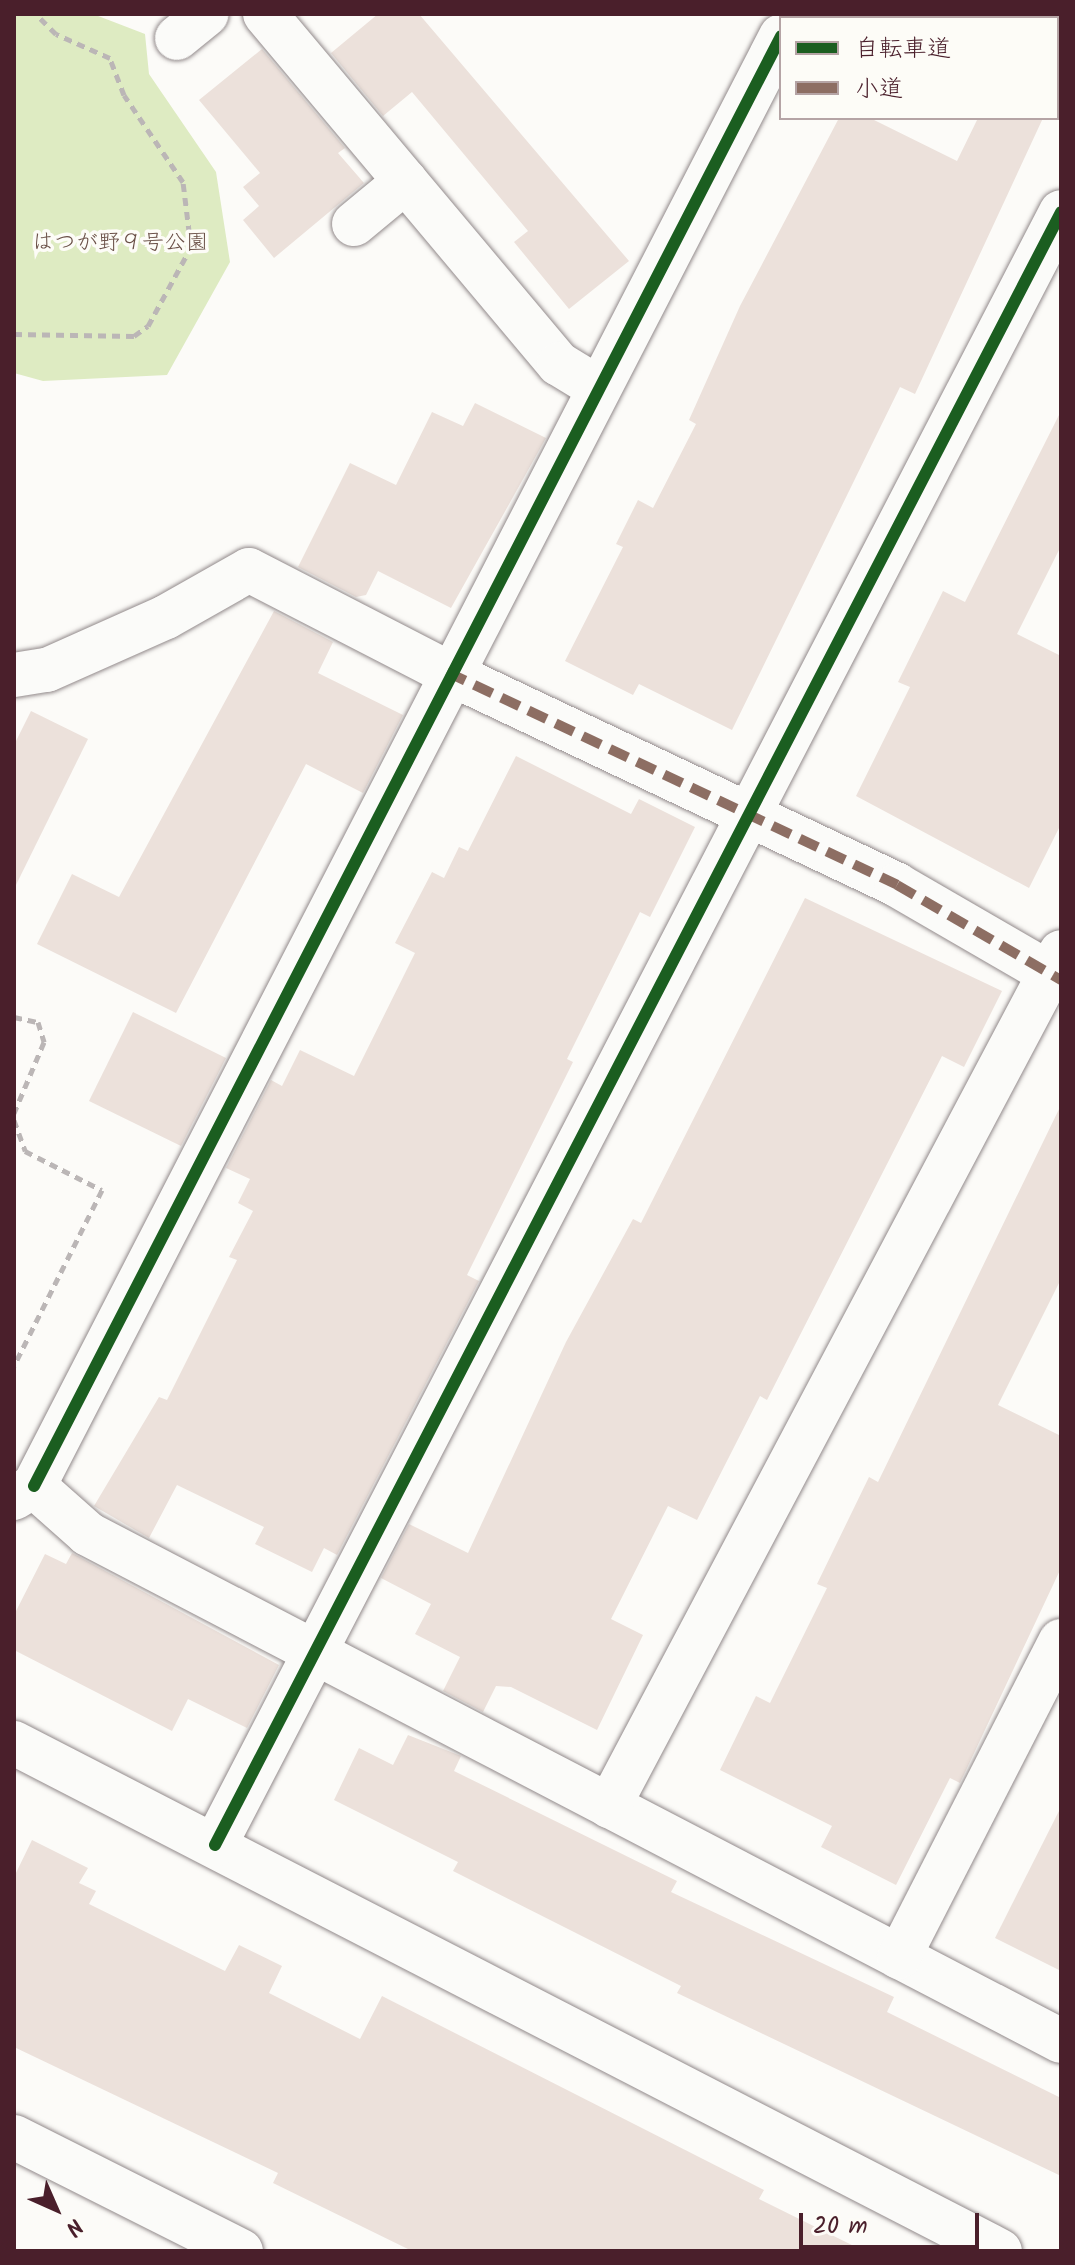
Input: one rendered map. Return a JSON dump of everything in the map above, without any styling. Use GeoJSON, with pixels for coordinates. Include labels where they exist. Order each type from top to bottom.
{"type":"FeatureCollection","features":[{"type":"Feature","properties":{"kind":"street"},"geometry":{"type":"LineString","coordinates":[[265,14],[559,364],[595,386]]}},
{"type":"Feature","properties":{"kind":"street"},"geometry":{"type":"LineString","coordinates":[[779,40],[595,386],[24,1492],[88,1534],[316,1657],[1061,2041]]}},
{"type":"Feature","properties":{"kind":"street"},"geometry":{"type":"LineString","coordinates":[[354,224],[406,181]]}},
{"type":"Feature","properties":{"kind":"street"},"geometry":{"type":"LineString","coordinates":[[215,1845],[316,1657],[1061,212]]}},
{"type":"Feature","properties":{"kind":"street"},"geometry":{"type":"LineString","coordinates":[[14,675],[47,670],[166,617],[249,570],[447,672],[897,885],[1057,968],[609,1806]]}},
{"type":"Feature","properties":{"kind":"street"},"geometry":{"type":"LineString","coordinates":[[899,1957],[1061,1641]]}},
{"type":"Feature","properties":{"kind":"street"},"geometry":{"type":"LineString","coordinates":[[14,1743],[1000,2251]]}},
{"type":"Feature","properties":{"kind":"street"},"geometry":{"type":"LineString","coordinates":[[14,2137],[241,2251]]}},
{"type":"Feature","properties":{"kind":"path"},"geometry":{"type":"LineString","coordinates":[[14,334],[134,336],[148,326],[191,247],[183,182],[124,95],[110,58],[56,34],[36,14]]}},
{"type":"Feature","properties":{"kind":"path"},"geometry":{"type":"LineString","coordinates":[[14,1017],[38,1022],[44,1042],[14,1113]]}},
{"type":"Feature","properties":{"kind":"path"},"geometry":{"type":"LineString","coordinates":[[14,1120],[25,1151],[102,1190],[14,1366]]}},
{"type":"Feature","properties":{"kind":"green space","name":"はつが野９号公園"},"geometry":{"type":"Polygon","coordinates":[[[14,14],[93,14],[145,34],[149,74],[216,172],[230,262],[167,375],[43,381],[14,373],[14,14]]]}},
{"type":"Feature","properties":{"kind":"building"},"geometry":{"type":"Polygon","coordinates":[[[378,14],[419,14],[629,261],[569,309],[514,242],[528,231],[412,92],[383,116],[331,53],[378,14]]]}},
{"type":"Feature","properties":{"kind":"building"},"geometry":{"type":"Polygon","coordinates":[[[262,49],[345,148],[338,153],[364,183],[274,258],[243,220],[259,206],[243,187],[260,173],[199,100],[262,49]]]}},
{"type":"Feature","properties":{"kind":"building"},"geometry":{"type":"Polygon","coordinates":[[[838,120],[874,120],[957,161],[977,120],[1042,120],[915,394],[900,387],[732,730],[639,684],[633,695],[565,661],[623,547],[616,544],[638,500],[653,508],[696,424],[689,420],[740,306],[838,120]]]}},
{"type":"Feature","properties":{"kind":"building"},"geometry":{"type":"Polygon","coordinates":[[[475,403],[546,438],[451,608],[378,571],[366,595],[356,597],[298,567],[350,463],[396,485],[432,412],[463,426],[475,403]]]}},
{"type":"Feature","properties":{"kind":"building"},"geometry":{"type":"Polygon","coordinates":[[[1061,411],[1061,546],[1017,634],[1061,656],[1061,824],[1029,888],[856,796],[910,687],[898,682],[943,591],[965,602],[1061,411]]]}},
{"type":"Feature","properties":{"kind":"building"},"geometry":{"type":"Polygon","coordinates":[[[274,611],[333,642],[318,673],[403,715],[363,793],[306,764],[176,1013],[37,944],[72,874],[119,897],[274,611]]]}},
{"type":"Feature","properties":{"kind":"building"},"geometry":{"type":"Polygon","coordinates":[[[31,711],[88,739],[14,889],[14,745],[31,711]]]}},
{"type":"Feature","properties":{"kind":"building"},"geometry":{"type":"Polygon","coordinates":[[[516,756],[631,814],[639,799],[695,827],[650,917],[640,912],[567,1059],[573,1062],[467,1275],[479,1281],[337,1555],[324,1548],[312,1572],[255,1544],[264,1527],[177,1485],[149,1538],[94,1506],[159,1397],[167,1400],[237,1260],[229,1257],[253,1211],[238,1203],[250,1179],[226,1168],[271,1080],[282,1086],[300,1050],[354,1076],[415,953],[395,943],[432,872],[444,878],[459,847],[468,851],[516,756]]]}},
{"type":"Feature","properties":{"kind":"building"},"geometry":{"type":"Polygon","coordinates":[[[805,898],[1002,991],[964,1067],[942,1056],[767,1400],[760,1396],[697,1520],[668,1506],[611,1619],[643,1635],[597,1730],[511,1687],[496,1686],[483,1712],[443,1691],[460,1657],[415,1634],[431,1604],[381,1578],[409,1524],[468,1553],[566,1342],[633,1219],[641,1223],[805,898]]]}},
{"type":"Feature","properties":{"kind":"building"},"geometry":{"type":"Polygon","coordinates":[[[133,1012],[226,1058],[181,1146],[89,1101],[133,1012]]]}},
{"type":"Feature","properties":{"kind":"building"},"geometry":{"type":"Polygon","coordinates":[[[1061,1105],[1061,1279],[998,1405],[1061,1436],[1061,1568],[960,1783],[950,1778],[896,1885],[821,1847],[832,1826],[720,1770],[756,1696],[770,1703],[827,1588],[817,1584],[869,1477],[878,1482],[1061,1105]]]}},
{"type":"Feature","properties":{"kind":"building"},"geometry":{"type":"Polygon","coordinates":[[[72,1553],[279,1665],[247,1728],[188,1699],[172,1731],[14,1650],[14,1615],[45,1554],[66,1564],[72,1553]]]}},
{"type":"Feature","properties":{"kind":"building"},"geometry":{"type":"Polygon","coordinates":[[[408,1735],[461,1756],[454,1771],[677,1881],[671,1892],[894,1997],[887,2012],[1061,2098],[1061,2176],[677,1993],[681,1986],[453,1871],[458,1862],[334,1800],[359,1748],[393,1765],[408,1735]]]}},
{"type":"Feature","properties":{"kind":"building"},"geometry":{"type":"Polygon","coordinates":[[[1061,1807],[1061,1971],[995,1938],[1061,1807]]]}},
{"type":"Feature","properties":{"kind":"building"},"geometry":{"type":"Polygon","coordinates":[[[32,1840],[88,1868],[79,1883],[96,1891],[89,1904],[225,1971],[239,1945],[282,1966],[269,1993],[360,2039],[382,1996],[764,2190],[759,2199],[864,2251],[412,2251],[273,2183],[278,2173],[14,2047],[14,1877],[32,1840]]]}},
{"type":"Feature","properties":{"kind":"marked path"},"geometry":{"type":"LineString","coordinates":[[447,672],[897,885],[1061,980]]}},
{"type":"Feature","properties":{"kind":"cycle path"},"geometry":{"type":"LineString","coordinates":[[34,1486],[779,40]]}},
{"type":"Feature","properties":{"kind":"cycle path"},"geometry":{"type":"LineString","coordinates":[[215,1845],[1061,212]]}}]}
